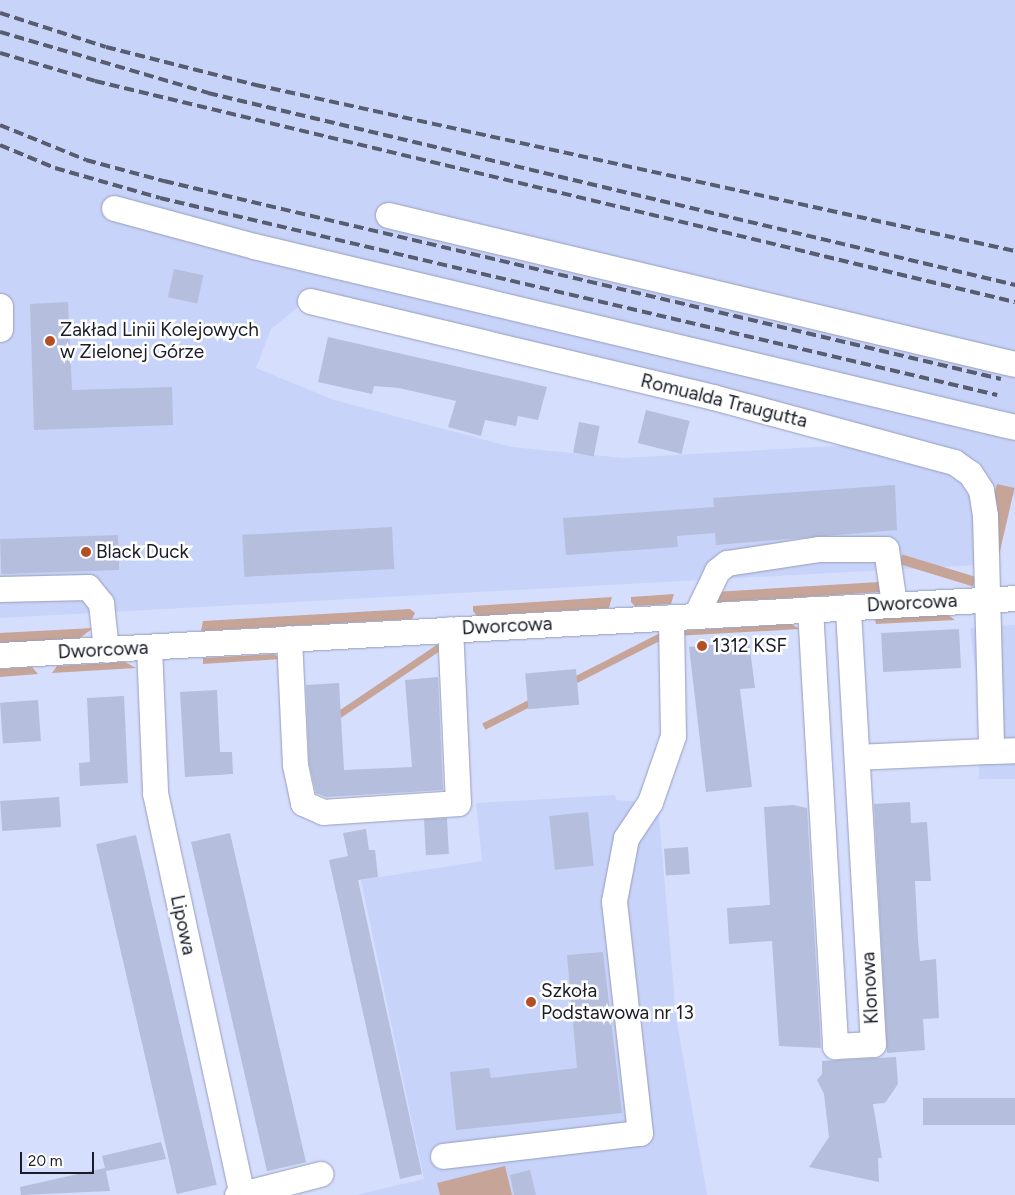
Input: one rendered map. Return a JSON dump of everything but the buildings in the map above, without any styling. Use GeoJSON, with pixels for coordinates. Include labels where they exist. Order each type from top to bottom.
{"type":"FeatureCollection","features":[{"type":"Feature","properties":{"kind":"street"},"geometry":{"type":"LineString","coordinates":[[114,208],[254,246],[1015,427]]}},
{"type":"Feature","properties":{"kind":"street"},"geometry":{"type":"LineString","coordinates":[[388,215],[1015,364]]}},
{"type":"Feature","properties":{"kind":"street","name":"Romualda Traugutta"},"geometry":{"type":"LineString","coordinates":[[310,301],[713,397],[954,462],[970,473],[981,490],[988,639],[1003,750]]}},
{"type":"Feature","properties":{"kind":"street"},"geometry":{"type":"LineString","coordinates":[[696,615],[717,572],[727,563],[802,550],[886,550],[894,604]]}},
{"type":"Feature","properties":{"kind":"street"},"geometry":{"type":"LineString","coordinates":[[0,589],[88,587],[101,603],[106,650]]}},
{"type":"Feature","properties":{"kind":"street","name":"Dworcowa"},"geometry":{"type":"LineString","coordinates":[[0,656],[1015,598]]}},
{"type":"Feature","properties":{"kind":"street","name":"Klonowa"},"geometry":{"type":"LineString","coordinates":[[810,609],[835,1046],[873,1044],[848,607]]}},
{"type":"Feature","properties":{"kind":"street"},"geometry":{"type":"LineString","coordinates":[[443,1156],[640,1133],[614,901],[626,838],[650,802],[673,736],[671,617]]}},
{"type":"Feature","properties":{"kind":"street"},"geometry":{"type":"LineString","coordinates":[[289,638],[296,764],[303,803],[323,812],[458,803],[450,629]]}},
{"type":"Feature","properties":{"kind":"street","name":"Lipowa"},"geometry":{"type":"LineString","coordinates":[[149,647],[155,793],[239,1194]]}},
{"type":"Feature","properties":{"kind":"street"},"geometry":{"type":"LineString","coordinates":[[857,757],[1003,750]]}},
{"type":"Feature","properties":{"kind":"street"},"geometry":{"type":"LineString","coordinates":[[239,1194],[320,1174]]}},
{"type":"Feature","properties":{"kind":"shaded area"},"geometry":{"type":"Polygon","coordinates":[[[0,0],[1015,0],[1015,496],[971,491],[977,565],[0,618],[0,0]],[[298,292],[297,308],[271,329],[256,368],[334,400],[512,447],[623,458],[852,445],[392,310],[298,292]]]}},
{"type":"Feature","properties":{"kind":"shaded area"},"geometry":{"type":"Polygon","coordinates":[[[997,484],[1015,488],[996,568],[979,564],[997,484]]]}},
{"type":"Feature","properties":{"kind":"shaded area"},"geometry":{"type":"Polygon","coordinates":[[[902,554],[976,577],[973,587],[899,564],[902,554]]]}},
{"type":"Feature","properties":{"kind":"shaded area"},"geometry":{"type":"Polygon","coordinates":[[[879,582],[880,592],[836,595],[718,602],[714,592],[879,582]]]}},
{"type":"Feature","properties":{"kind":"shaded area"},"geometry":{"type":"Polygon","coordinates":[[[674,594],[671,604],[635,606],[631,602],[631,597],[674,594]]]}},
{"type":"Feature","properties":{"kind":"shaded area"},"geometry":{"type":"Polygon","coordinates":[[[612,597],[609,608],[477,616],[473,611],[473,606],[612,597]]]}},
{"type":"Feature","properties":{"kind":"shaded area"},"geometry":{"type":"Polygon","coordinates":[[[410,609],[415,613],[412,619],[201,631],[203,621],[410,609]]]}},
{"type":"Feature","properties":{"kind":"shaded area"},"geometry":{"type":"Polygon","coordinates":[[[948,615],[955,620],[876,624],[875,619],[948,615]]]}},
{"type":"Feature","properties":{"kind":"shaded area"},"geometry":{"type":"Polygon","coordinates":[[[791,624],[800,629],[675,636],[678,631],[791,624]]]}},
{"type":"Feature","properties":{"kind":"shaded area"},"geometry":{"type":"Polygon","coordinates":[[[1015,625],[1015,779],[979,779],[980,707],[970,628],[1015,625]]]}},
{"type":"Feature","properties":{"kind":"shaded area"},"geometry":{"type":"Polygon","coordinates":[[[93,628],[80,638],[0,643],[0,633],[93,628]]]}},
{"type":"Feature","properties":{"kind":"shaded area"},"geometry":{"type":"Polygon","coordinates":[[[664,631],[667,637],[485,730],[482,724],[664,631]]]}},
{"type":"Feature","properties":{"kind":"shaded area"},"geometry":{"type":"Polygon","coordinates":[[[438,644],[442,650],[327,728],[323,722],[438,644]]]}},
{"type":"Feature","properties":{"kind":"shaded area"},"geometry":{"type":"Polygon","coordinates":[[[274,654],[281,659],[203,664],[203,658],[274,654]]]}},
{"type":"Feature","properties":{"kind":"shaded area"},"geometry":{"type":"Polygon","coordinates":[[[125,662],[136,668],[52,673],[57,666],[125,662]]]}},
{"type":"Feature","properties":{"kind":"shaded area"},"geometry":{"type":"Polygon","coordinates":[[[32,667],[38,674],[0,677],[0,669],[32,667]]]}},
{"type":"Feature","properties":{"kind":"shaded area","name":"Szkoła Podstawowa nr 13"},"geometry":{"type":"Polygon","coordinates":[[[615,795],[616,800],[658,803],[676,1016],[707,1195],[356,1195],[424,1179],[361,880],[482,861],[476,803],[615,795]]]}},
{"type":"Feature","properties":{"kind":"shaded area"},"geometry":{"type":"Polygon","coordinates":[[[505,1166],[512,1195],[440,1195],[437,1183],[505,1166]]]}},
{"type":"Feature","properties":{"kind":"railway"},"geometry":{"type":"LineString","coordinates":[[0,13],[106,47],[256,85],[1015,251]]}},
{"type":"Feature","properties":{"kind":"railway"},"geometry":{"type":"LineString","coordinates":[[0,32],[208,93],[1015,285]]}},
{"type":"Feature","properties":{"kind":"railway"},"geometry":{"type":"LineString","coordinates":[[0,53],[95,81],[1015,302]]}},
{"type":"Feature","properties":{"kind":"railway"},"geometry":{"type":"LineString","coordinates":[[0,125],[86,160],[164,181],[1001,379]]}},
{"type":"Feature","properties":{"kind":"railway"},"geometry":{"type":"LineString","coordinates":[[0,145],[55,168],[160,198],[997,395]]}},
{"type":"Feature","properties":{"kind":"place","name":"Zakład Linii Kolejowych w Zielonej Górze"},"geometry":{"type":"Point","coordinates":[50,341]}},
{"type":"Feature","properties":{"kind":"place","name":"Black Duck"},"geometry":{"type":"Point","coordinates":[86,552]}},
{"type":"Feature","properties":{"kind":"place","name":"1312 KSF"},"geometry":{"type":"Point","coordinates":[702,646]}},
{"type":"Feature","properties":{"kind":"place","name":"Szkoła Podstawowa nr 13"},"geometry":{"type":"Point","coordinates":[531,1002]}}]}
